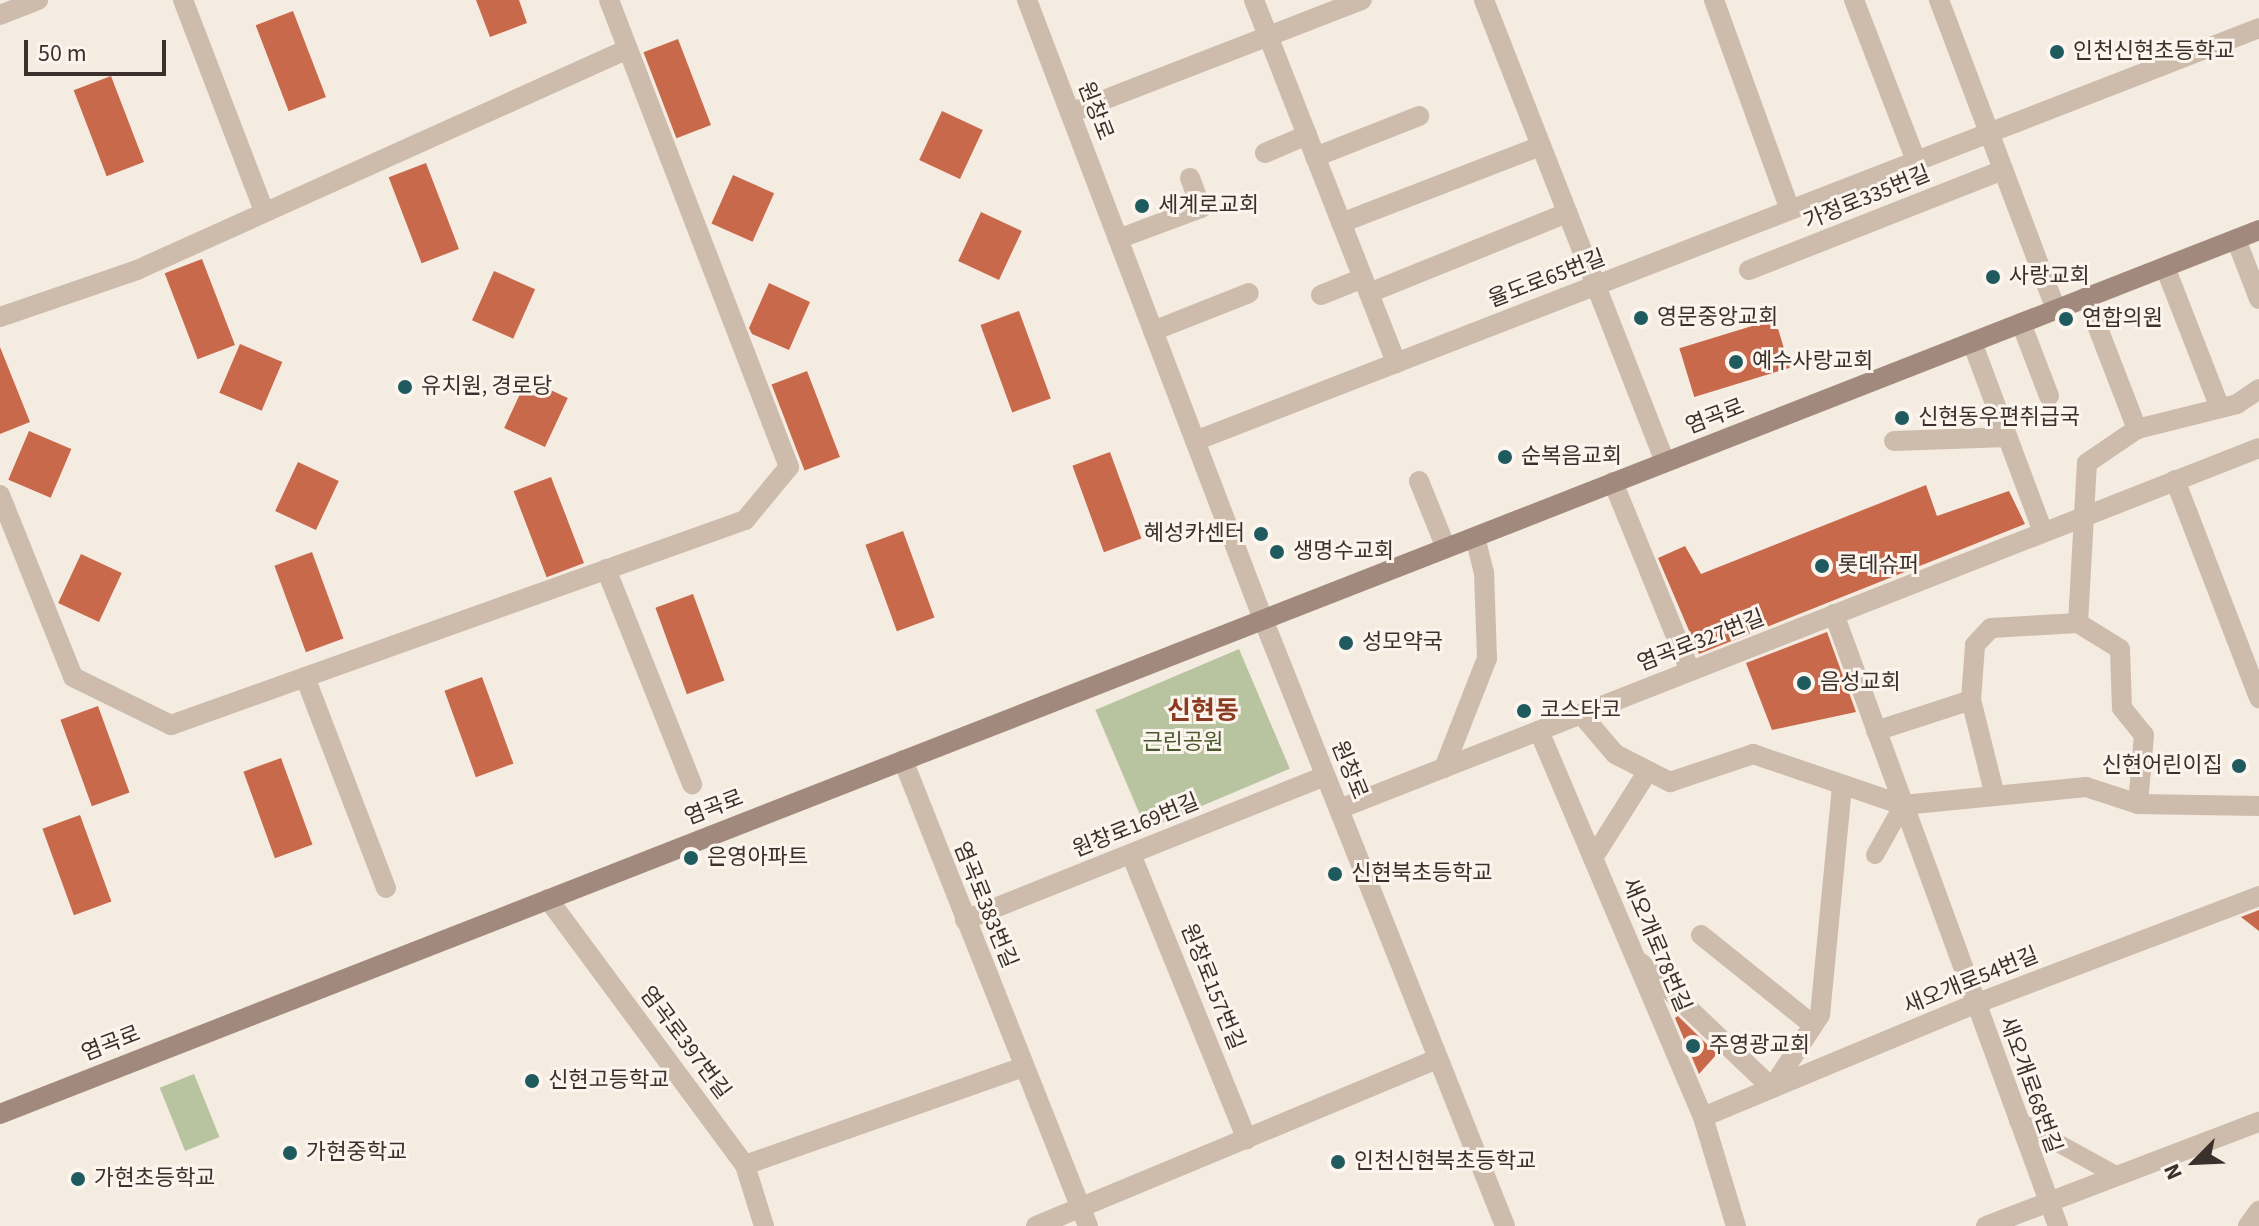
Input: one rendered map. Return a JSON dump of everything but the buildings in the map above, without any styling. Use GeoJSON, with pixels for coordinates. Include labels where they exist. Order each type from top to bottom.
{"type":"FeatureCollection","features":[{"type":"Feature","properties":{"kind":"main road","name":"염곡로"},"geometry":{"type":"LineString","coordinates":[[0,1114],[2259,230]]}},
{"type":"Feature","properties":{"kind":"street"},"geometry":{"type":"LineString","coordinates":[[0,15],[38,0]]}},
{"type":"Feature","properties":{"kind":"street"},"geometry":{"type":"LineString","coordinates":[[183,0],[264,211]]}},
{"type":"Feature","properties":{"kind":"street"},"geometry":{"type":"LineString","coordinates":[[0,495],[73,677],[171,725],[745,520],[789,467],[609,0]]}},
{"type":"Feature","properties":{"kind":"street","name":"원창로"},"geometry":{"type":"LineString","coordinates":[[1027,0],[1263,619],[1505,1226]]}},
{"type":"Feature","properties":{"kind":"street"},"geometry":{"type":"LineString","coordinates":[[1254,0],[1396,363]]}},
{"type":"Feature","properties":{"kind":"street"},"geometry":{"type":"LineString","coordinates":[[1070,113],[1362,0]]}},
{"type":"Feature","properties":{"kind":"street"},"geometry":{"type":"LineString","coordinates":[[1484,0],[1665,462]]}},
{"type":"Feature","properties":{"kind":"street"},"geometry":{"type":"LineString","coordinates":[[1714,0],[1790,210]]}},
{"type":"Feature","properties":{"kind":"street"},"geometry":{"type":"LineString","coordinates":[[1854,0],[1916,161]]}},
{"type":"Feature","properties":{"kind":"street"},"geometry":{"type":"LineString","coordinates":[[1939,0],[2056,309]]}},
{"type":"Feature","properties":{"kind":"street","name":"율도로65번길"},"geometry":{"type":"LineString","coordinates":[[1195,441],[2259,28]]}},
{"type":"Feature","properties":{"kind":"street"},"geometry":{"type":"LineString","coordinates":[[0,317],[137,270],[628,49]]}},
{"type":"Feature","properties":{"kind":"street"},"geometry":{"type":"LineString","coordinates":[[1315,157],[1419,116]]}},
{"type":"Feature","properties":{"kind":"street"},"geometry":{"type":"LineString","coordinates":[[1265,153],[1307,135]]}},
{"type":"Feature","properties":{"kind":"street"},"geometry":{"type":"LineString","coordinates":[[1341,223],[1541,146]]}},
{"type":"Feature","properties":{"kind":"street","name":"가정로335번길"},"geometry":{"type":"LineString","coordinates":[[1749,270],[2003,170]]}},
{"type":"Feature","properties":{"kind":"street"},"geometry":{"type":"LineString","coordinates":[[1118,239],[1201,208],[1190,178]]}},
{"type":"Feature","properties":{"kind":"street"},"geometry":{"type":"LineString","coordinates":[[1321,295],[1366,285],[1567,213]]}},
{"type":"Feature","properties":{"kind":"street"},"geometry":{"type":"LineString","coordinates":[[2236,239],[2259,299]]}},
{"type":"Feature","properties":{"kind":"street"},"geometry":{"type":"LineString","coordinates":[[2165,267],[2220,408]]}},
{"type":"Feature","properties":{"kind":"street"},"geometry":{"type":"LineString","coordinates":[[1153,331],[1249,293]]}},
{"type":"Feature","properties":{"kind":"street"},"geometry":{"type":"LineString","coordinates":[[2086,297],[2137,429]]}},
{"type":"Feature","properties":{"kind":"street"},"geometry":{"type":"LineString","coordinates":[[2021,323],[2049,396]]}},
{"type":"Feature","properties":{"kind":"street"},"geometry":{"type":"LineString","coordinates":[[1972,342],[2043,532]]}},
{"type":"Feature","properties":{"kind":"street"},"geometry":{"type":"LineString","coordinates":[[2078,623],[2087,463],[2137,429],[2220,408],[2259,389]]}},
{"type":"Feature","properties":{"kind":"street"},"geometry":{"type":"LineString","coordinates":[[1894,441],[2007,437]]}},
{"type":"Feature","properties":{"kind":"street","name":"염곡로327번길"},"geometry":{"type":"LineString","coordinates":[[1339,809],[2259,448]]}},
{"type":"Feature","properties":{"kind":"street"},"geometry":{"type":"LineString","coordinates":[[2175,480],[2259,698]]}},
{"type":"Feature","properties":{"kind":"street"},"geometry":{"type":"LineString","coordinates":[[1419,481],[1446,548]]}},
{"type":"Feature","properties":{"kind":"street"},"geometry":{"type":"LineString","coordinates":[[1613,482],[1690,671]]}},
{"type":"Feature","properties":{"kind":"street"},"geometry":{"type":"LineString","coordinates":[[1444,768],[1487,658],[1484,573],[1475,537]]}},
{"type":"Feature","properties":{"kind":"street"},"geometry":{"type":"LineString","coordinates":[[606,569],[692,784]]}},
{"type":"Feature","properties":{"kind":"street","name":"새오개로68번길"},"geometry":{"type":"LineString","coordinates":[[1834,614],[2058,1226]]}},
{"type":"Feature","properties":{"kind":"street"},"geometry":{"type":"LineString","coordinates":[[1995,796],[1971,700],[1975,645],[1991,628],[2078,623],[2120,649],[2122,708],[2144,735],[2138,804]]}},
{"type":"Feature","properties":{"kind":"street"},"geometry":{"type":"LineString","coordinates":[[305,677],[386,888]]}},
{"type":"Feature","properties":{"kind":"street"},"geometry":{"type":"LineString","coordinates":[[1876,731],[1971,700]]}},
{"type":"Feature","properties":{"kind":"street"},"geometry":{"type":"LineString","coordinates":[[1581,714],[1615,754],[1670,782],[1753,754],[1903,805],[2086,787],[2138,804],[2259,806]]}},
{"type":"Feature","properties":{"kind":"street","name":"새오개로78번길"},"geometry":{"type":"LineString","coordinates":[[1539,731],[1703,1117],[1736,1226]]}},
{"type":"Feature","properties":{"kind":"street","name":"염곡로383번길"},"geometry":{"type":"LineString","coordinates":[[903,760],[1084,1217]]}},
{"type":"Feature","properties":{"kind":"street"},"geometry":{"type":"LineString","coordinates":[[1593,858],[1648,771]]}},
{"type":"Feature","properties":{"kind":"street","name":"원창로169번길"},"geometry":{"type":"LineString","coordinates":[[965,920],[1325,776]]}},
{"type":"Feature","properties":{"kind":"street"},"geometry":{"type":"LineString","coordinates":[[1635,957],[1772,1088],[1820,1015],[1842,785]]}},
{"type":"Feature","properties":{"kind":"street"},"geometry":{"type":"LineString","coordinates":[[1875,855],[1903,805]]}},
{"type":"Feature","properties":{"kind":"street","name":"원창로157번길"},"geometry":{"type":"LineString","coordinates":[[1131,854],[1247,1139]]}},
{"type":"Feature","properties":{"kind":"street","name":"새오개로54번길"},"geometry":{"type":"LineString","coordinates":[[1703,1117],[1975,1004],[2259,896]]}},
{"type":"Feature","properties":{"kind":"street","name":"염곡로397번길"},"geometry":{"type":"LineString","coordinates":[[548,899],[745,1165],[764,1226]]}},
{"type":"Feature","properties":{"kind":"street"},"geometry":{"type":"LineString","coordinates":[[1701,935],[1813,1025]]}},
{"type":"Feature","properties":{"kind":"street"},"geometry":{"type":"LineString","coordinates":[[1036,1226],[1084,1217],[1247,1139],[1438,1059]]}},
{"type":"Feature","properties":{"kind":"street"},"geometry":{"type":"LineString","coordinates":[[745,1165],[1024,1067]]}},
{"type":"Feature","properties":{"kind":"street"},"geometry":{"type":"LineString","coordinates":[[2018,1121],[2116,1175]]}},
{"type":"Feature","properties":{"kind":"street"},"geometry":{"type":"LineString","coordinates":[[1986,1226],[2259,1122]]}},
{"type":"Feature","properties":{"kind":"street"},"geometry":{"type":"LineString","coordinates":[[2248,1226],[2259,1211]]}},
{"type":"Feature","properties":{"kind":"green space","name":"근린공원"},"geometry":{"type":"Polygon","coordinates":[[[1239,649],[1290,769],[1146,830],[1095,710],[1239,649]]]}},
{"type":"Feature","properties":{"kind":"green space"},"geometry":{"type":"Polygon","coordinates":[[[194,1074],[219,1137],[185,1151],[160,1088],[194,1074]]]}},
{"type":"Feature","properties":{"kind":"place","name":"인천신현초등학교"},"geometry":{"type":"Point","coordinates":[2057,52]}},
{"type":"Feature","properties":{"kind":"place","name":"세계로교회"},"geometry":{"type":"Point","coordinates":[1142,206]}},
{"type":"Feature","properties":{"kind":"place","name":"사랑교회"},"geometry":{"type":"Point","coordinates":[1993,277]}},
{"type":"Feature","properties":{"kind":"place","name":"영문중앙교회"},"geometry":{"type":"Point","coordinates":[1641,318]}},
{"type":"Feature","properties":{"kind":"place","name":"연합의원"},"geometry":{"type":"Point","coordinates":[2066,319]}},
{"type":"Feature","properties":{"kind":"place","name":"예수사랑교회"},"geometry":{"type":"Point","coordinates":[1736,362]}},
{"type":"Feature","properties":{"kind":"place","name":"유치원, 경로당"},"geometry":{"type":"Point","coordinates":[405,387]}},
{"type":"Feature","properties":{"kind":"place","name":"신현동우편취급국"},"geometry":{"type":"Point","coordinates":[1902,418]}},
{"type":"Feature","properties":{"kind":"place","name":"순복음교회"},"geometry":{"type":"Point","coordinates":[1505,457]}},
{"type":"Feature","properties":{"kind":"place","name":"혜성카센터"},"geometry":{"type":"Point","coordinates":[1261,534]}},
{"type":"Feature","properties":{"kind":"place","name":"생명수교회"},"geometry":{"type":"Point","coordinates":[1277,552]}},
{"type":"Feature","properties":{"kind":"place","name":"롯데슈퍼"},"geometry":{"type":"Point","coordinates":[1822,566]}},
{"type":"Feature","properties":{"kind":"place","name":"성모약국"},"geometry":{"type":"Point","coordinates":[1346,643]}},
{"type":"Feature","properties":{"kind":"place","name":"음성교회"},"geometry":{"type":"Point","coordinates":[1804,683]}},
{"type":"Feature","properties":{"kind":"place","name":"코스타코"},"geometry":{"type":"Point","coordinates":[1524,711]}},
{"type":"Feature","properties":{"kind":"place","name":"신현어린이집"},"geometry":{"type":"Point","coordinates":[2239,766]}},
{"type":"Feature","properties":{"kind":"place","name":"은영아파트"},"geometry":{"type":"Point","coordinates":[691,858]}},
{"type":"Feature","properties":{"kind":"place","name":"신현북초등학교"},"geometry":{"type":"Point","coordinates":[1335,874]}},
{"type":"Feature","properties":{"kind":"place","name":"주영광교회"},"geometry":{"type":"Point","coordinates":[1693,1046]}},
{"type":"Feature","properties":{"kind":"place","name":"신현고등학교"},"geometry":{"type":"Point","coordinates":[532,1081]}},
{"type":"Feature","properties":{"kind":"place","name":"가현중학교"},"geometry":{"type":"Point","coordinates":[290,1153]}},
{"type":"Feature","properties":{"kind":"place","name":"인천신현북초등학교"},"geometry":{"type":"Point","coordinates":[1338,1162]}},
{"type":"Feature","properties":{"kind":"place","name":"가현초등학교"},"geometry":{"type":"Point","coordinates":[78,1179]}},
{"type":"Feature","properties":{"kind":"district","name":"신현동"},"geometry":{"type":"Point","coordinates":[1203,711]}}]}
